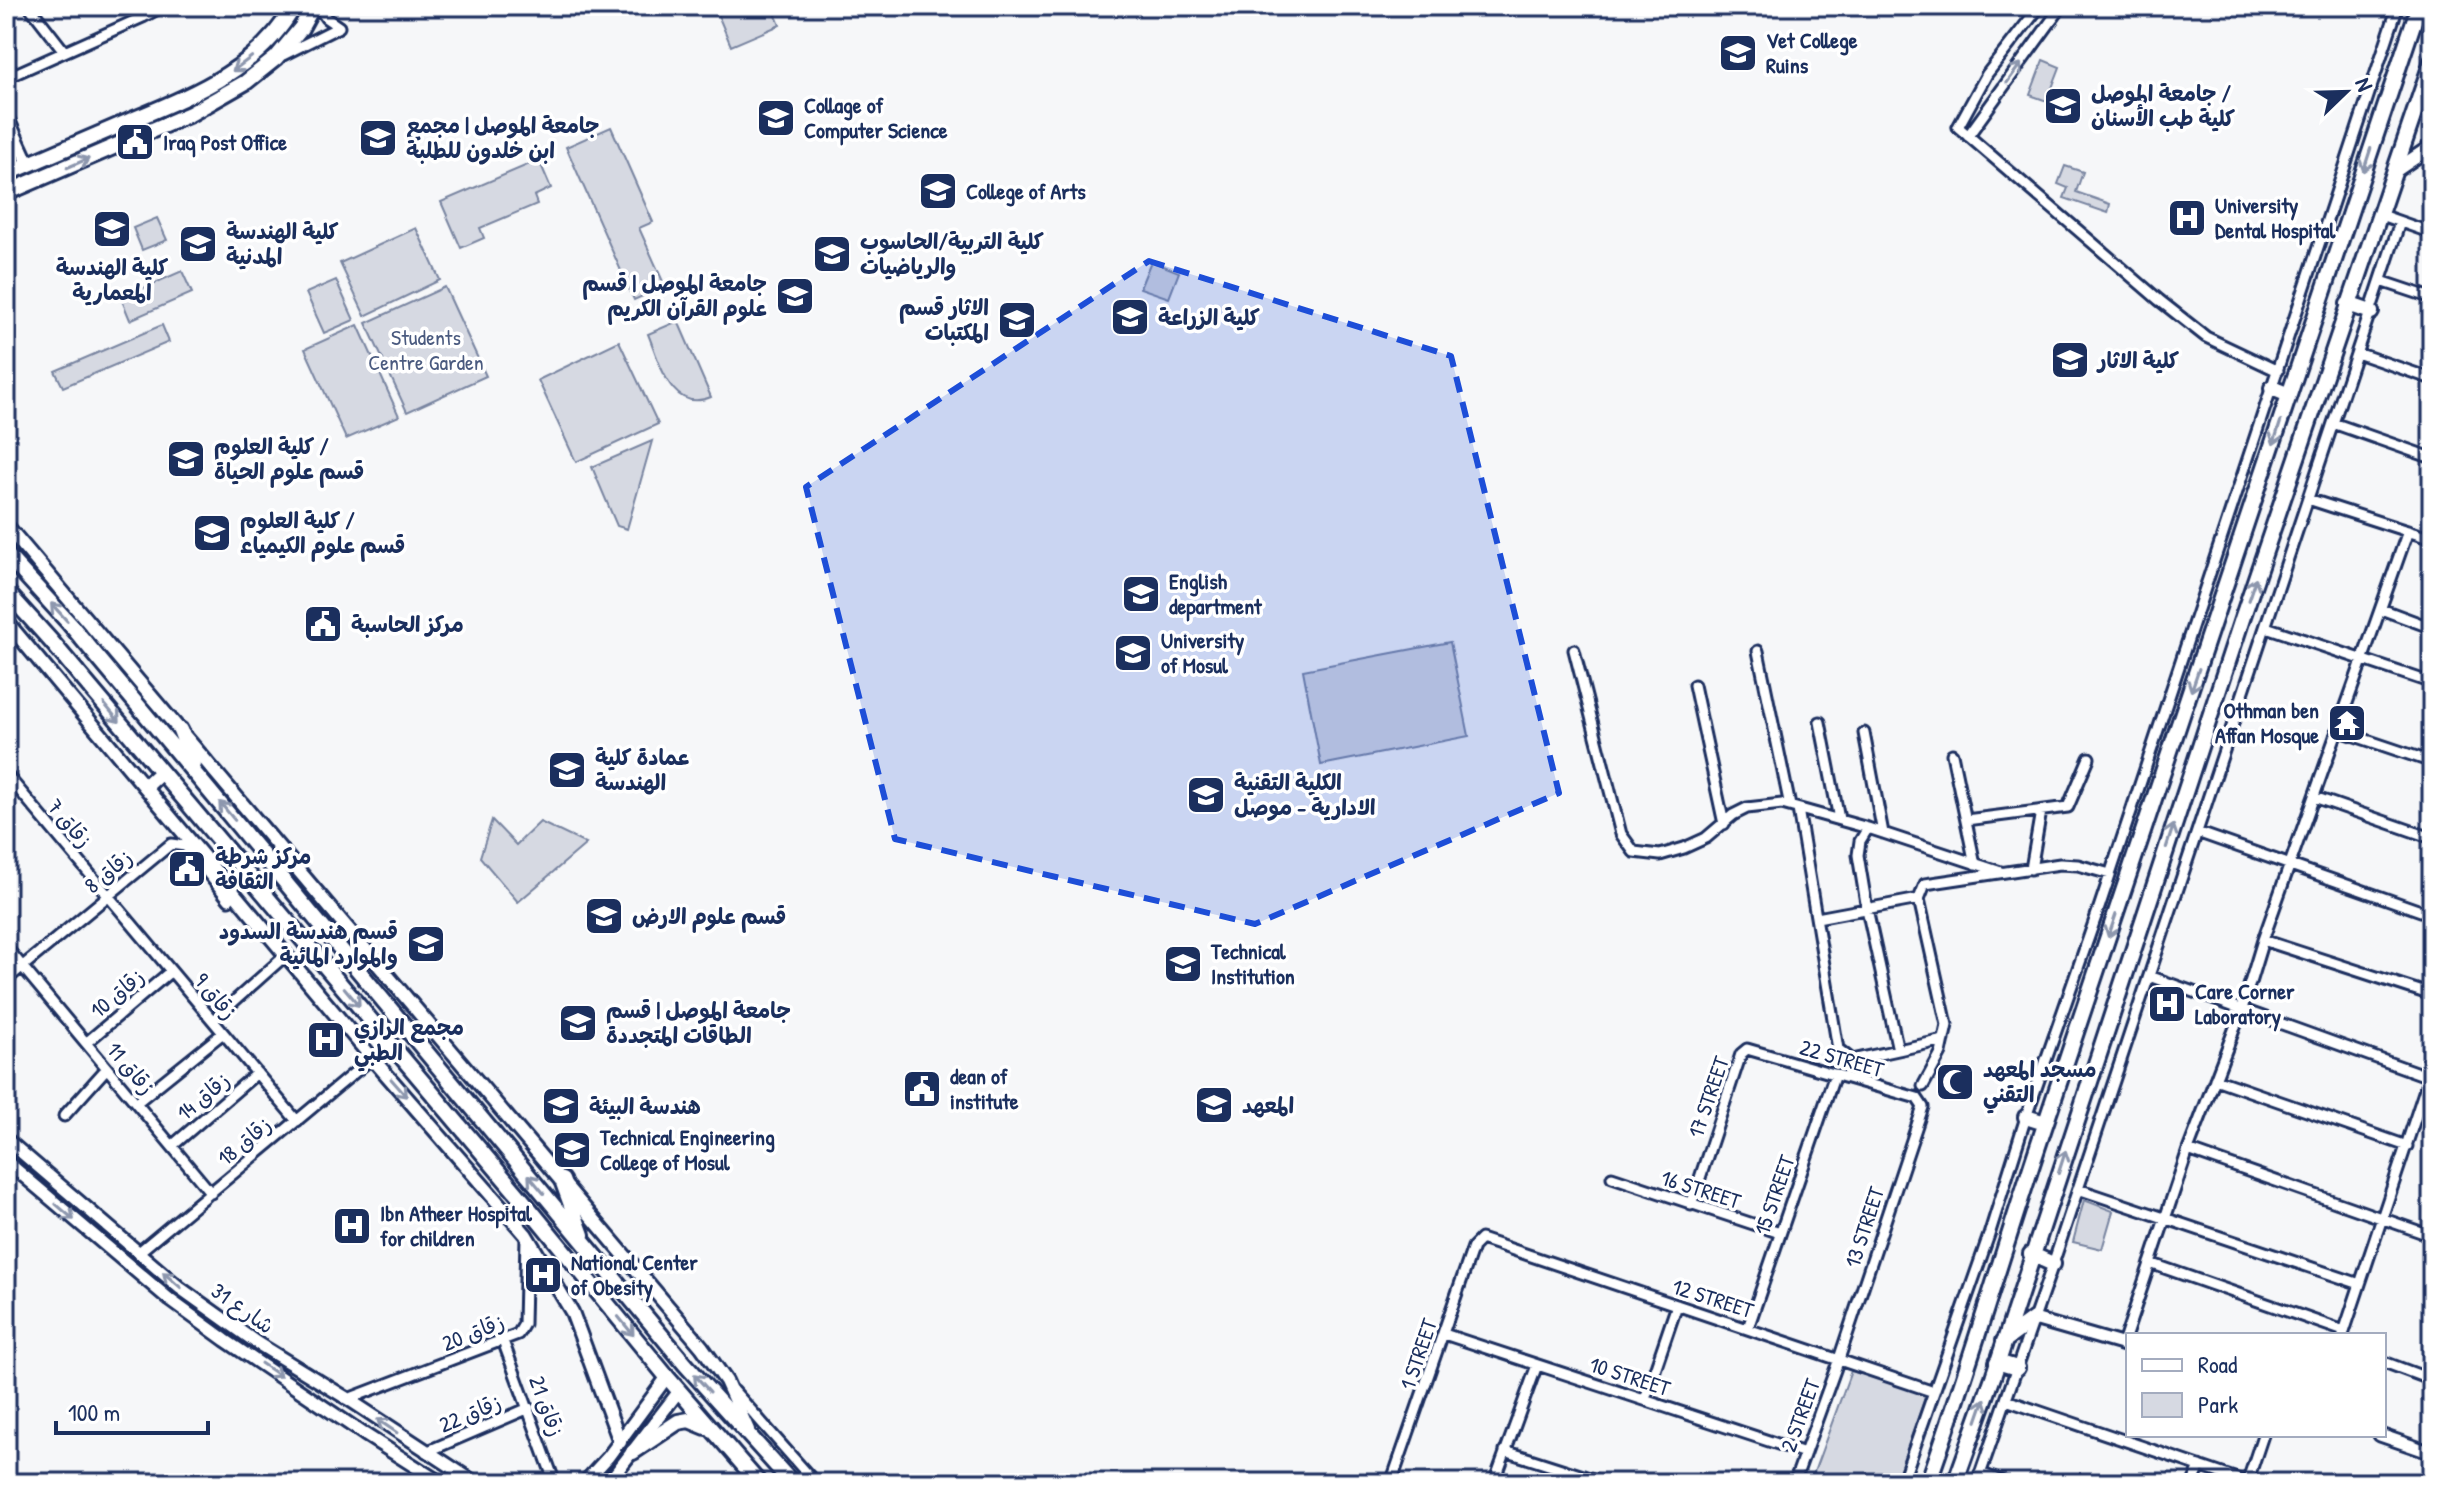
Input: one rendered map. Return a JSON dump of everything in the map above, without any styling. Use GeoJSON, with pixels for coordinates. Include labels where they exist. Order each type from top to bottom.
{"type":"FeatureCollection","features":[{"type":"Feature","properties":{"kind":"main road"},"geometry":{"type":"LineString","coordinates":[[6,174],[213,84],[246,63],[294,6]]}},
{"type":"Feature","properties":{"kind":"main road"},"geometry":{"type":"LineString","coordinates":[[6,193],[190,114],[246,82],[276,58],[315,6]]}},
{"type":"Feature","properties":{"kind":"main road"},"geometry":{"type":"LineString","coordinates":[[1928,1483],[1958,1400],[2045,1123],[2419,6]]}},
{"type":"Feature","properties":{"kind":"main road"},"geometry":{"type":"LineString","coordinates":[[1955,1483],[2242,619],[2432,61]]}},
{"type":"Feature","properties":{"kind":"main road"},"geometry":{"type":"LineString","coordinates":[[2395,171],[2432,146]]}},
{"type":"Feature","properties":{"kind":"main road"},"geometry":{"type":"LineString","coordinates":[[2348,304],[2371,312]]}},
{"type":"Feature","properties":{"kind":"main road"},"geometry":{"type":"LineString","coordinates":[[2272,388],[2289,395]]}},
{"type":"Feature","properties":{"kind":"main road"},"geometry":{"type":"LineString","coordinates":[[6,525],[702,1347],[726,1381],[750,1437]]}},
{"type":"Feature","properties":{"kind":"main road"},"geometry":{"type":"LineString","coordinates":[[6,554],[69,623],[685,1364],[792,1483]]}},
{"type":"Feature","properties":{"kind":"main road"},"geometry":{"type":"LineString","coordinates":[[6,591],[759,1483]]}},
{"type":"Feature","properties":{"kind":"main road"},"geometry":{"type":"LineString","coordinates":[[2219,610],[2242,619]]}},
{"type":"Feature","properties":{"kind":"main road"},"geometry":{"type":"LineString","coordinates":[[6,621],[372,1058],[526,1235],[572,1312],[620,1442]]}},
{"type":"Feature","properties":{"kind":"main road"},"geometry":{"type":"LineString","coordinates":[[180,730],[197,776]]}},
{"type":"Feature","properties":{"kind":"main road"},"geometry":{"type":"LineString","coordinates":[[146,786],[161,772]]}},
{"type":"Feature","properties":{"kind":"main road"},"geometry":{"type":"LineString","coordinates":[[2026,1117],[2045,1123]]}},
{"type":"Feature","properties":{"kind":"main road"},"geometry":{"type":"LineString","coordinates":[[562,1180],[584,1243]]}},
{"type":"Feature","properties":{"kind":"main road"},"geometry":{"type":"LineString","coordinates":[[510,1216],[524,1202]]}},
{"type":"Feature","properties":{"kind":"main road"},"geometry":{"type":"LineString","coordinates":[[2031,1254],[2053,1264]]}},
{"type":"Feature","properties":{"kind":"main road"},"geometry":{"type":"LineString","coordinates":[[2004,1342],[2034,1319]]}},
{"type":"Feature","properties":{"kind":"main road"},"geometry":{"type":"LineString","coordinates":[[1997,1362],[2017,1368]]}},
{"type":"Feature","properties":{"kind":"main road"},"geometry":{"type":"LineString","coordinates":[[633,1452],[678,1422],[689,1420],[713,1431]]}},
{"type":"Feature","properties":{"kind":"street"},"geometry":{"type":"LineString","coordinates":[[29,6],[64,51]]}},
{"type":"Feature","properties":{"kind":"street"},"geometry":{"type":"LineString","coordinates":[[6,78],[163,6]]}},
{"type":"Feature","properties":{"kind":"street"},"geometry":{"type":"LineString","coordinates":[[276,58],[339,27],[315,6]]}},
{"type":"Feature","properties":{"kind":"street"},"geometry":{"type":"LineString","coordinates":[[2040,6],[1987,74],[1958,127],[2206,337],[2278,371]]}},
{"type":"Feature","properties":{"kind":"street"},"geometry":{"type":"LineString","coordinates":[[1968,136],[2062,6]]}},
{"type":"Feature","properties":{"kind":"street"},"geometry":{"type":"LineString","coordinates":[[1902,1483],[1989,1235],[2398,6]]}},
{"type":"Feature","properties":{"kind":"street"},"geometry":{"type":"LineString","coordinates":[[6,115],[29,165]]}},
{"type":"Feature","properties":{"kind":"street"},"geometry":{"type":"LineString","coordinates":[[2378,214],[2432,233]]}},
{"type":"Feature","properties":{"kind":"street"},"geometry":{"type":"LineString","coordinates":[[2006,1483],[1979,1478],[2400,222]]}},
{"type":"Feature","properties":{"kind":"street"},"geometry":{"type":"LineString","coordinates":[[2381,281],[2432,298]]}},
{"type":"Feature","properties":{"kind":"street"},"geometry":{"type":"LineString","coordinates":[[2357,353],[2432,379]]}},
{"type":"Feature","properties":{"kind":"street"},"geometry":{"type":"LineString","coordinates":[[2333,423],[2432,458]]}},
{"type":"Feature","properties":{"kind":"street"},"geometry":{"type":"LineString","coordinates":[[2308,499],[2432,539]]}},
{"type":"Feature","properties":{"kind":"street"},"geometry":{"type":"LineString","coordinates":[[2129,1333],[2188,1150],[2242,1009],[2263,940],[2408,531]]}},
{"type":"Feature","properties":{"kind":"street"},"geometry":{"type":"LineString","coordinates":[[2381,609],[2432,628]]}},
{"type":"Feature","properties":{"kind":"street"},"geometry":{"type":"LineString","coordinates":[[2266,627],[2432,683]]}},
{"type":"Feature","properties":{"kind":"street"},"geometry":{"type":"LineString","coordinates":[[1574,650],[1621,834],[1634,852],[1660,855],[1684,848],[1706,838],[1733,815],[1747,808],[1782,804],[1868,828],[2001,872]]}},
{"type":"Feature","properties":{"kind":"street"},"geometry":{"type":"LineString","coordinates":[[1758,651],[1817,918],[1838,1049],[1852,1060],[1944,1040]]}},
{"type":"Feature","properties":{"kind":"street"},"geometry":{"type":"LineString","coordinates":[[1694,685],[1724,824]]}},
{"type":"Feature","properties":{"kind":"street"},"geometry":{"type":"LineString","coordinates":[[1820,722],[1839,819]]}},
{"type":"Feature","properties":{"kind":"street"},"geometry":{"type":"LineString","coordinates":[[2337,730],[2432,762]]}},
{"type":"Feature","properties":{"kind":"street"},"geometry":{"type":"LineString","coordinates":[[1864,733],[1883,833]]}},
{"type":"Feature","properties":{"kind":"street"},"geometry":{"type":"LineString","coordinates":[[1952,754],[1975,864]]}},
{"type":"Feature","properties":{"kind":"street"},"geometry":{"type":"LineString","coordinates":[[1966,820],[2068,807],[2089,758]]}},
{"type":"Feature","properties":{"kind":"street","name":"زقاق 7"},"geometry":{"type":"LineString","coordinates":[[6,774],[107,895]]}},
{"type":"Feature","properties":{"kind":"street"},"geometry":{"type":"LineString","coordinates":[[2314,797],[2432,838]]}},
{"type":"Feature","properties":{"kind":"street"},"geometry":{"type":"LineString","coordinates":[[2031,869],[2041,811]]}},
{"type":"Feature","properties":{"kind":"street"},"geometry":{"type":"LineString","coordinates":[[1868,828],[1860,841],[1858,855],[1898,1050]]}},
{"type":"Feature","properties":{"kind":"street"},"geometry":{"type":"LineString","coordinates":[[2197,832],[2432,915]]}},
{"type":"Feature","properties":{"kind":"street","name":"زقاق 8"},"geometry":{"type":"LineString","coordinates":[[6,980],[165,847],[178,844],[190,851],[229,900]]}},
{"type":"Feature","properties":{"kind":"street"},"geometry":{"type":"LineString","coordinates":[[1923,1086],[1941,1053],[1947,1025],[1919,899],[1925,884],[2072,864],[2110,874]]}},
{"type":"Feature","properties":{"kind":"street","name":"زقاق 9"},"geometry":{"type":"LineString","coordinates":[[107,895],[297,1121]]}},
{"type":"Feature","properties":{"kind":"street"},"geometry":{"type":"LineString","coordinates":[[1817,918],[1919,899]]}},
{"type":"Feature","properties":{"kind":"street"},"geometry":{"type":"LineString","coordinates":[[2263,940],[2432,995]]}},
{"type":"Feature","properties":{"kind":"street","name":"زقاق 11"},"geometry":{"type":"LineString","coordinates":[[6,947],[211,1193]]}},
{"type":"Feature","properties":{"kind":"street"},"geometry":{"type":"LineString","coordinates":[[213,1020],[286,955]]}},
{"type":"Feature","properties":{"kind":"street","name":"زقاق 10"},"geometry":{"type":"LineString","coordinates":[[86,1043],[171,971]]}},
{"type":"Feature","properties":{"kind":"street"},"geometry":{"type":"LineString","coordinates":[[2149,976],[2431,1077],[2343,1333],[2150,1263]]}},
{"type":"Feature","properties":{"kind":"street"},"geometry":{"type":"LineString","coordinates":[[136,1103],[223,1033]]}},
{"type":"Feature","properties":{"kind":"street","name":"22 STREET"},"geometry":{"type":"LineString","coordinates":[[1747,1049],[1917,1098],[1923,1107]]}},
{"type":"Feature","properties":{"kind":"street","name":"17 STREET"},"geometry":{"type":"LineString","coordinates":[[1691,1205],[1741,1054],[1747,1049]]}},
{"type":"Feature","properties":{"kind":"street","name":"زقاق 18"},"geometry":{"type":"LineString","coordinates":[[139,1252],[372,1058]]}},
{"type":"Feature","properties":{"kind":"street"},"geometry":{"type":"LineString","coordinates":[[64,1116],[107,1068]]}},
{"type":"Feature","properties":{"kind":"street","name":"زقاق 14"},"geometry":{"type":"LineString","coordinates":[[172,1146],[257,1073]]}},
{"type":"Feature","properties":{"kind":"street","name":"15 STREET"},"geometry":{"type":"LineString","coordinates":[[1748,1328],[1835,1074]]}},
{"type":"Feature","properties":{"kind":"street"},"geometry":{"type":"LineString","coordinates":[[2215,1079],[2407,1146]]}},
{"type":"Feature","properties":{"kind":"street","name":"13 STREET"},"geometry":{"type":"LineString","coordinates":[[1839,1359],[1923,1107]]}},
{"type":"Feature","properties":{"kind":"street","name":"شارع 31"},"geometry":{"type":"LineString","coordinates":[[6,1139],[180,1288],[257,1343],[476,1483]]}},
{"type":"Feature","properties":{"kind":"street"},"geometry":{"type":"LineString","coordinates":[[2188,1150],[2382,1220],[2431,1234]]}},
{"type":"Feature","properties":{"kind":"street","name":"شارع 31"},"geometry":{"type":"LineString","coordinates":[[6,1161],[170,1300],[441,1483]]}},
{"type":"Feature","properties":{"kind":"street","name":"16 STREET"},"geometry":{"type":"LineString","coordinates":[[1612,1177],[1780,1233]]}},
{"type":"Feature","properties":{"kind":"street"},"geometry":{"type":"LineString","coordinates":[[2078,1189],[2360,1284]]}},
{"type":"Feature","properties":{"kind":"street","name":"زقاق 20"},"geometry":{"type":"LineString","coordinates":[[348,1399],[518,1334],[524,1324],[526,1235]]}},
{"type":"Feature","properties":{"kind":"street","name":"12 STREET"},"geometry":{"type":"LineString","coordinates":[[1481,1239],[1934,1392]]}},
{"type":"Feature","properties":{"kind":"street","name":"1 STREET"},"geometry":{"type":"LineString","coordinates":[[1391,1483],[1473,1247],[1481,1239]]}},
{"type":"Feature","properties":{"kind":"street"},"geometry":{"type":"LineString","coordinates":[[1645,1399],[1677,1305]]}},
{"type":"Feature","properties":{"kind":"street"},"geometry":{"type":"LineString","coordinates":[[2034,1319],[2125,1345]]}},
{"type":"Feature","properties":{"kind":"street","name":"10 STREET"},"geometry":{"type":"LineString","coordinates":[[1444,1334],[1805,1453]]}},
{"type":"Feature","properties":{"kind":"street","name":"زقاق 21"},"geometry":{"type":"LineString","coordinates":[[503,1341],[555,1483]]}},
{"type":"Feature","properties":{"kind":"street","name":"2 STREET"},"geometry":{"type":"LineString","coordinates":[[1794,1483],[1839,1359]]}},
{"type":"Feature","properties":{"kind":"street"},"geometry":{"type":"LineString","coordinates":[[2386,1363],[2429,1379],[2432,1359]]}},
{"type":"Feature","properties":{"kind":"street"},"geometry":{"type":"LineString","coordinates":[[1494,1483],[1537,1365]]}},
{"type":"Feature","properties":{"kind":"street"},"geometry":{"type":"LineString","coordinates":[[584,1483],[620,1442],[667,1377]]}},
{"type":"Feature","properties":{"kind":"street"},"geometry":{"type":"LineString","coordinates":[[726,1381],[817,1483]]}},
{"type":"Feature","properties":{"kind":"street"},"geometry":{"type":"LineString","coordinates":[[608,1483],[679,1391]]}},
{"type":"Feature","properties":{"kind":"street"},"geometry":{"type":"LineString","coordinates":[[2006,1400],[2248,1483],[2262,1437]]}},
{"type":"Feature","properties":{"kind":"street","name":"زقاق 22"},"geometry":{"type":"LineString","coordinates":[[426,1452],[529,1408]]}},
{"type":"Feature","properties":{"kind":"street"},"geometry":{"type":"LineString","coordinates":[[2386,1437],[2432,1453]]}},
{"type":"Feature","properties":{"kind":"street"},"geometry":{"type":"LineString","coordinates":[[1505,1451],[1605,1483]]}},
{"type":"Feature","properties":{"kind":"street"},"geometry":{"type":"LineString","coordinates":[[608,1457],[621,1469]]}},
{"type":"Feature","properties":{"kind":"street"},"geometry":{"type":"LineString","coordinates":[[2193,1483],[2200,1466]]}},
{"type":"Feature","properties":{"kind":"street"},"geometry":{"type":"LineString","coordinates":[[441,1483],[451,1467]]}},
{"type":"Feature","properties":{"kind":"highlighted area"},"geometry":{"type":"Polygon","coordinates":[[[1149,261],[1451,356],[1559,793],[1255,924],[895,839],[806,487],[1149,261]]]}},
{"type":"Feature","properties":{"kind":"green space"},"geometry":{"type":"Polygon","coordinates":[[[739,6],[772,6],[780,25],[731,46],[718,15],[739,6]]]}},
{"type":"Feature","properties":{"kind":"green space"},"geometry":{"type":"Polygon","coordinates":[[[2043,60],[2060,67],[2047,101],[2030,95],[2043,60]]]}},
{"type":"Feature","properties":{"kind":"green space"},"geometry":{"type":"Polygon","coordinates":[[[611,127],[653,222],[639,228],[665,286],[634,300],[566,147],[611,127]]]}},
{"type":"Feature","properties":{"kind":"green space"},"geometry":{"type":"Polygon","coordinates":[[[539,160],[551,188],[534,196],[537,204],[480,228],[484,238],[461,248],[441,202],[539,160]]]}},
{"type":"Feature","properties":{"kind":"green space"},"geometry":{"type":"Polygon","coordinates":[[[2065,166],[2083,172],[2076,192],[2110,204],[2108,213],[2064,198],[2068,188],[2058,184],[2065,166]]]}},
{"type":"Feature","properties":{"kind":"green space"},"geometry":{"type":"Polygon","coordinates":[[[157,218],[167,240],[142,250],[133,228],[157,218]]]}},
{"type":"Feature","properties":{"kind":"green space","name":"Students Centre Garden"},"geometry":{"type":"Polygon","coordinates":[[[416,228],[440,280],[365,316],[340,263],[416,228]]]}},
{"type":"Feature","properties":{"kind":"green space"},"geometry":{"type":"Polygon","coordinates":[[[1151,261],[1179,272],[1169,298],[1140,288],[1151,261]]]}},
{"type":"Feature","properties":{"kind":"green space"},"geometry":{"type":"Polygon","coordinates":[[[182,271],[192,293],[130,320],[121,298],[182,271]]]}},
{"type":"Feature","properties":{"kind":"green space","name":"Students Centre Garden"},"geometry":{"type":"Polygon","coordinates":[[[336,280],[354,320],[324,333],[306,293],[336,280]]]}},
{"type":"Feature","properties":{"kind":"green space","name":"Students Centre Garden"},"geometry":{"type":"Polygon","coordinates":[[[445,287],[486,376],[407,412],[366,323],[445,287]]]}},
{"type":"Feature","properties":{"kind":"green space"},"geometry":{"type":"Polygon","coordinates":[[[678,321],[711,397],[697,400],[686,398],[669,383],[663,371],[648,334],[678,321]]]}},
{"type":"Feature","properties":{"kind":"green space"},"geometry":{"type":"Polygon","coordinates":[[[162,325],[169,342],[63,387],[55,371],[162,325]]]}},
{"type":"Feature","properties":{"kind":"green space","name":"Students Centre Garden"},"geometry":{"type":"Polygon","coordinates":[[[358,325],[399,416],[346,439],[305,349],[358,325]]]}},
{"type":"Feature","properties":{"kind":"green space"},"geometry":{"type":"Polygon","coordinates":[[[619,341],[658,424],[576,462],[538,380],[619,341]]]}},
{"type":"Feature","properties":{"kind":"green space"},"geometry":{"type":"Polygon","coordinates":[[[652,441],[627,529],[617,526],[592,467],[652,441]]]}},
{"type":"Feature","properties":{"kind":"green space"},"geometry":{"type":"Polygon","coordinates":[[[1450,642],[1469,736],[1321,765],[1303,670],[1450,642]]]}},
{"type":"Feature","properties":{"kind":"green space"},"geometry":{"type":"Polygon","coordinates":[[[492,820],[516,845],[540,822],[586,844],[518,902],[480,857],[492,820]]]}},
{"type":"Feature","properties":{"kind":"green space"},"geometry":{"type":"Polygon","coordinates":[[[2084,1200],[2113,1211],[2102,1249],[2073,1242],[2084,1200]]]}},
{"type":"Feature","properties":{"kind":"green space"},"geometry":{"type":"Polygon","coordinates":[[[1851,1371],[1927,1392],[1895,1483],[1810,1483],[1851,1371]]]}},
{"type":"Feature","properties":{"kind":"place","name":"Vet College Ruins"},"geometry":{"type":"Point","coordinates":[1738,53]}},
{"type":"Feature","properties":{"kind":"place","name":"جامعة الموصل / كلية طب الأسنان"},"geometry":{"type":"Point","coordinates":[2063,106]}},
{"type":"Feature","properties":{"kind":"place","name":"Collage of Computer Science"},"geometry":{"type":"Point","coordinates":[776,118]}},
{"type":"Feature","properties":{"kind":"place","name":"جامعة الموصل | مجمع ابن خلدون للطلبة"},"geometry":{"type":"Point","coordinates":[378,138]}},
{"type":"Feature","properties":{"kind":"place","name":"Iraq Post Office"},"geometry":{"type":"Point","coordinates":[135,142]}},
{"type":"Feature","properties":{"kind":"place","name":"College of Arts"},"geometry":{"type":"Point","coordinates":[938,191]}},
{"type":"Feature","properties":{"kind":"place","name":"University Dental Hospital"},"geometry":{"type":"Point","coordinates":[2187,218]}},
{"type":"Feature","properties":{"kind":"place","name":"كلية الهندسة المعمارية"},"geometry":{"type":"Point","coordinates":[112,229]}},
{"type":"Feature","properties":{"kind":"place","name":"كلية الهندسة المدنية"},"geometry":{"type":"Point","coordinates":[198,244]}},
{"type":"Feature","properties":{"kind":"place","name":"كلية التربية/الحاسوب والرياضيات"},"geometry":{"type":"Point","coordinates":[832,254]}},
{"type":"Feature","properties":{"kind":"place","name":"جامعة الموصل | قسم علوم القرآن الكريم"},"geometry":{"type":"Point","coordinates":[795,296]}},
{"type":"Feature","properties":{"kind":"place","name":"كلية الزراعة"},"geometry":{"type":"Point","coordinates":[1130,317]}},
{"type":"Feature","properties":{"kind":"place","name":"الاثار قسم المكتبات"},"geometry":{"type":"Point","coordinates":[1017,320]}},
{"type":"Feature","properties":{"kind":"place","name":"كلية الاثار"},"geometry":{"type":"Point","coordinates":[2070,360]}},
{"type":"Feature","properties":{"kind":"place","name":"كلية العلوم / قسم علوم الحياة"},"geometry":{"type":"Point","coordinates":[186,459]}},
{"type":"Feature","properties":{"kind":"place","name":"كلية العلوم / قسم علوم الكيمياء"},"geometry":{"type":"Point","coordinates":[212,533]}},
{"type":"Feature","properties":{"kind":"place","name":"English department"},"geometry":{"type":"Point","coordinates":[1141,594]}},
{"type":"Feature","properties":{"kind":"place","name":"مركز الحاسبة"},"geometry":{"type":"Point","coordinates":[323,624]}},
{"type":"Feature","properties":{"kind":"place","name":"University of Mosul"},"geometry":{"type":"Point","coordinates":[1133,653]}},
{"type":"Feature","properties":{"kind":"place","name":"Othman ben Affan Mosque"},"geometry":{"type":"Point","coordinates":[2347,723]}},
{"type":"Feature","properties":{"kind":"place","name":"عمادة كلية الهندسة"},"geometry":{"type":"Point","coordinates":[567,770]}},
{"type":"Feature","properties":{"kind":"place","name":"الكلية التقنية الادارية - موصل"},"geometry":{"type":"Point","coordinates":[1206,795]}},
{"type":"Feature","properties":{"kind":"place","name":"مركز شرطة الثقافة"},"geometry":{"type":"Point","coordinates":[187,869]}},
{"type":"Feature","properties":{"kind":"place","name":"قسم علوم الارض"},"geometry":{"type":"Point","coordinates":[604,916]}},
{"type":"Feature","properties":{"kind":"place","name":"قسم هندسة السدود والموارد المائية"},"geometry":{"type":"Point","coordinates":[426,944]}},
{"type":"Feature","properties":{"kind":"place","name":"Technical Institution"},"geometry":{"type":"Point","coordinates":[1183,964]}},
{"type":"Feature","properties":{"kind":"place","name":"Care Corner Laboratory"},"geometry":{"type":"Point","coordinates":[2167,1004]}},
{"type":"Feature","properties":{"kind":"place","name":"جامعة الموصل | قسم الطاقات المتجددة"},"geometry":{"type":"Point","coordinates":[578,1023]}},
{"type":"Feature","properties":{"kind":"place","name":"مجمع الرازي الطبي"},"geometry":{"type":"Point","coordinates":[326,1040]}},
{"type":"Feature","properties":{"kind":"place","name":"مسجد المعهد التقني"},"geometry":{"type":"Point","coordinates":[1955,1082]}},
{"type":"Feature","properties":{"kind":"place","name":"dean of institute"},"geometry":{"type":"Point","coordinates":[922,1089]}},
{"type":"Feature","properties":{"kind":"place","name":"المعهد"},"geometry":{"type":"Point","coordinates":[1214,1105]}},
{"type":"Feature","properties":{"kind":"place","name":"هندسة البيئة"},"geometry":{"type":"Point","coordinates":[561,1106]}},
{"type":"Feature","properties":{"kind":"place","name":"Technical Engineering College of Mosul"},"geometry":{"type":"Point","coordinates":[572,1150]}},
{"type":"Feature","properties":{"kind":"place","name":"Ibn Atheer Hospital for children"},"geometry":{"type":"Point","coordinates":[352,1226]}},
{"type":"Feature","properties":{"kind":"place","name":"National Center of Obesity"},"geometry":{"type":"Point","coordinates":[543,1275]}}]}
